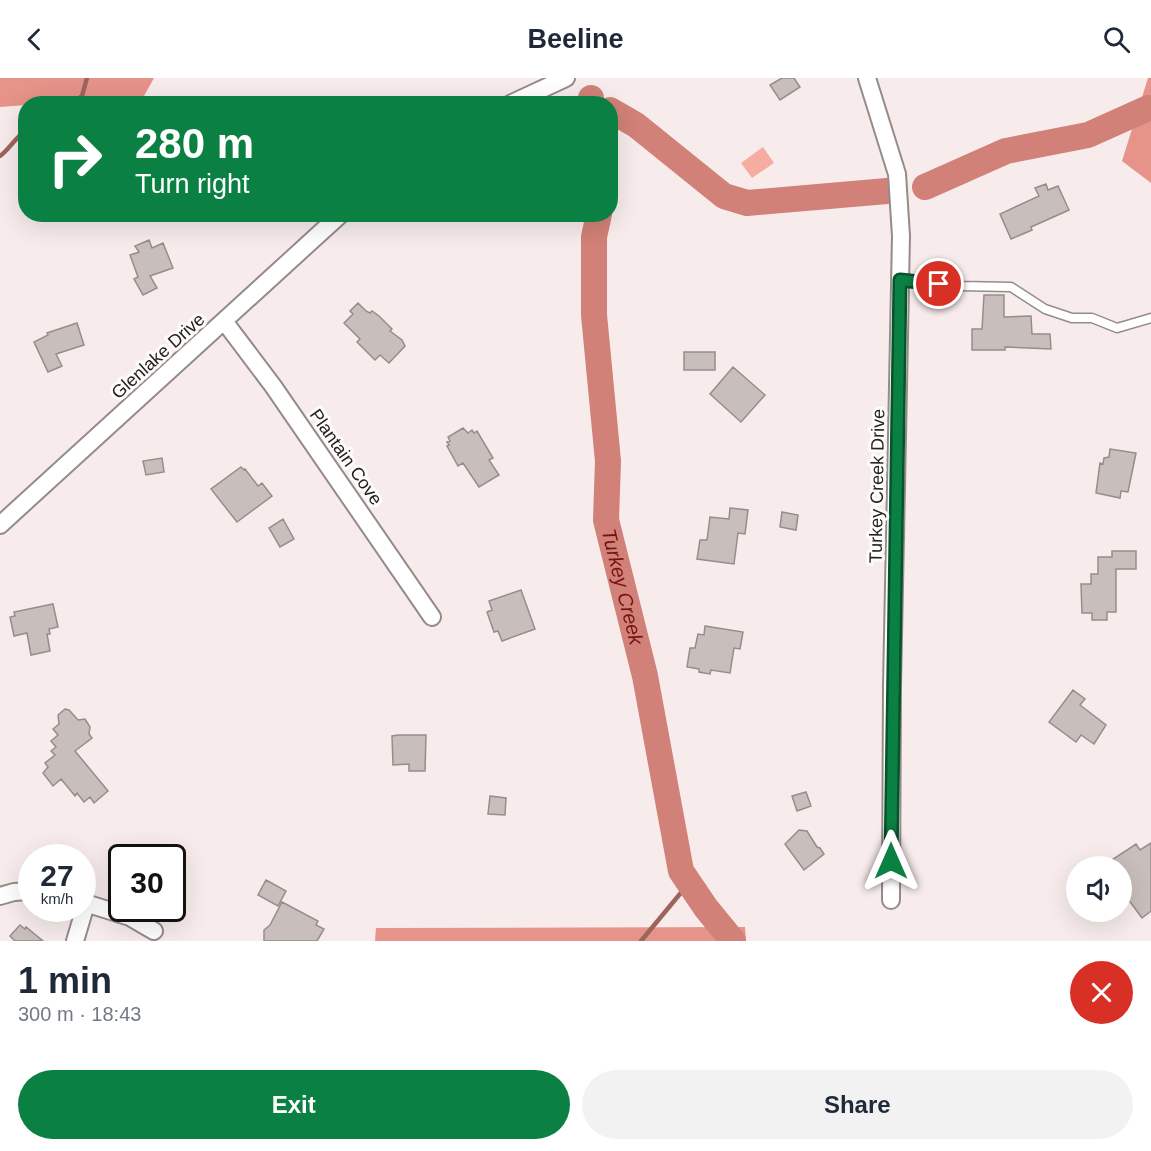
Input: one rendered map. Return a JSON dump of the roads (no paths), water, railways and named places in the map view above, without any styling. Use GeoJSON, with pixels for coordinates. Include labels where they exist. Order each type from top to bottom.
{"type":"FeatureCollection","features":[{"type":"Feature","properties":{"kind":"street"},"geometry":{"type":"LineString","coordinates":[[527,96],[566,78]]}},
{"type":"Feature","properties":{"kind":"street","name":"Turkey Creek Drive"},"geometry":{"type":"LineString","coordinates":[[867,78],[897,174],[901,236],[891,900]]}},
{"type":"Feature","properties":{"kind":"street","name":"Glenlake Drive"},"geometry":{"type":"LineString","coordinates":[[0,525],[332,222]]}},
{"type":"Feature","properties":{"kind":"street","name":"Plantain Cove"},"geometry":{"type":"LineString","coordinates":[[224,321],[273,386],[432,617]]}},
{"type":"Feature","properties":{"kind":"street"},"geometry":{"type":"LineString","coordinates":[[0,896],[18,892]]}},
{"type":"Feature","properties":{"kind":"street"},"geometry":{"type":"LineString","coordinates":[[96,907],[130,917],[154,932]]}},
{"type":"Feature","properties":{"kind":"street"},"geometry":{"type":"LineString","coordinates":[[75,941],[80,922]]}},
{"type":"Feature","properties":{"kind":"lane"},"geometry":{"type":"LineString","coordinates":[[900,280],[958,286],[1011,287],[1044,309],[1072,318],[1092,318],[1118,328],[1151,318]]}},
{"type":"Feature","properties":{"kind":"waterway"},"geometry":{"type":"LineString","coordinates":[[82,96],[87,78]]}},
{"type":"Feature","properties":{"kind":"waterway"},"geometry":{"type":"LineString","coordinates":[[925,187],[1006,151],[1088,135],[1151,108]]}},
{"type":"Feature","properties":{"kind":"waterway"},"geometry":{"type":"LineString","coordinates":[[618,115],[636,125],[724,196],[747,203],[887,191]]}},
{"type":"Feature","properties":{"kind":"waterway"},"geometry":{"type":"LineString","coordinates":[[0,156],[18,137]]}},
{"type":"Feature","properties":{"kind":"waterway","name":"Turkey Creek"},"geometry":{"type":"LineString","coordinates":[[597,222],[594,237],[594,315],[608,461],[606,520],[645,676],[681,871],[706,908],[733,941]]}},
{"type":"Feature","properties":{"kind":"waterway"},"geometry":{"type":"LineString","coordinates":[[641,941],[689,883]]}}]}
